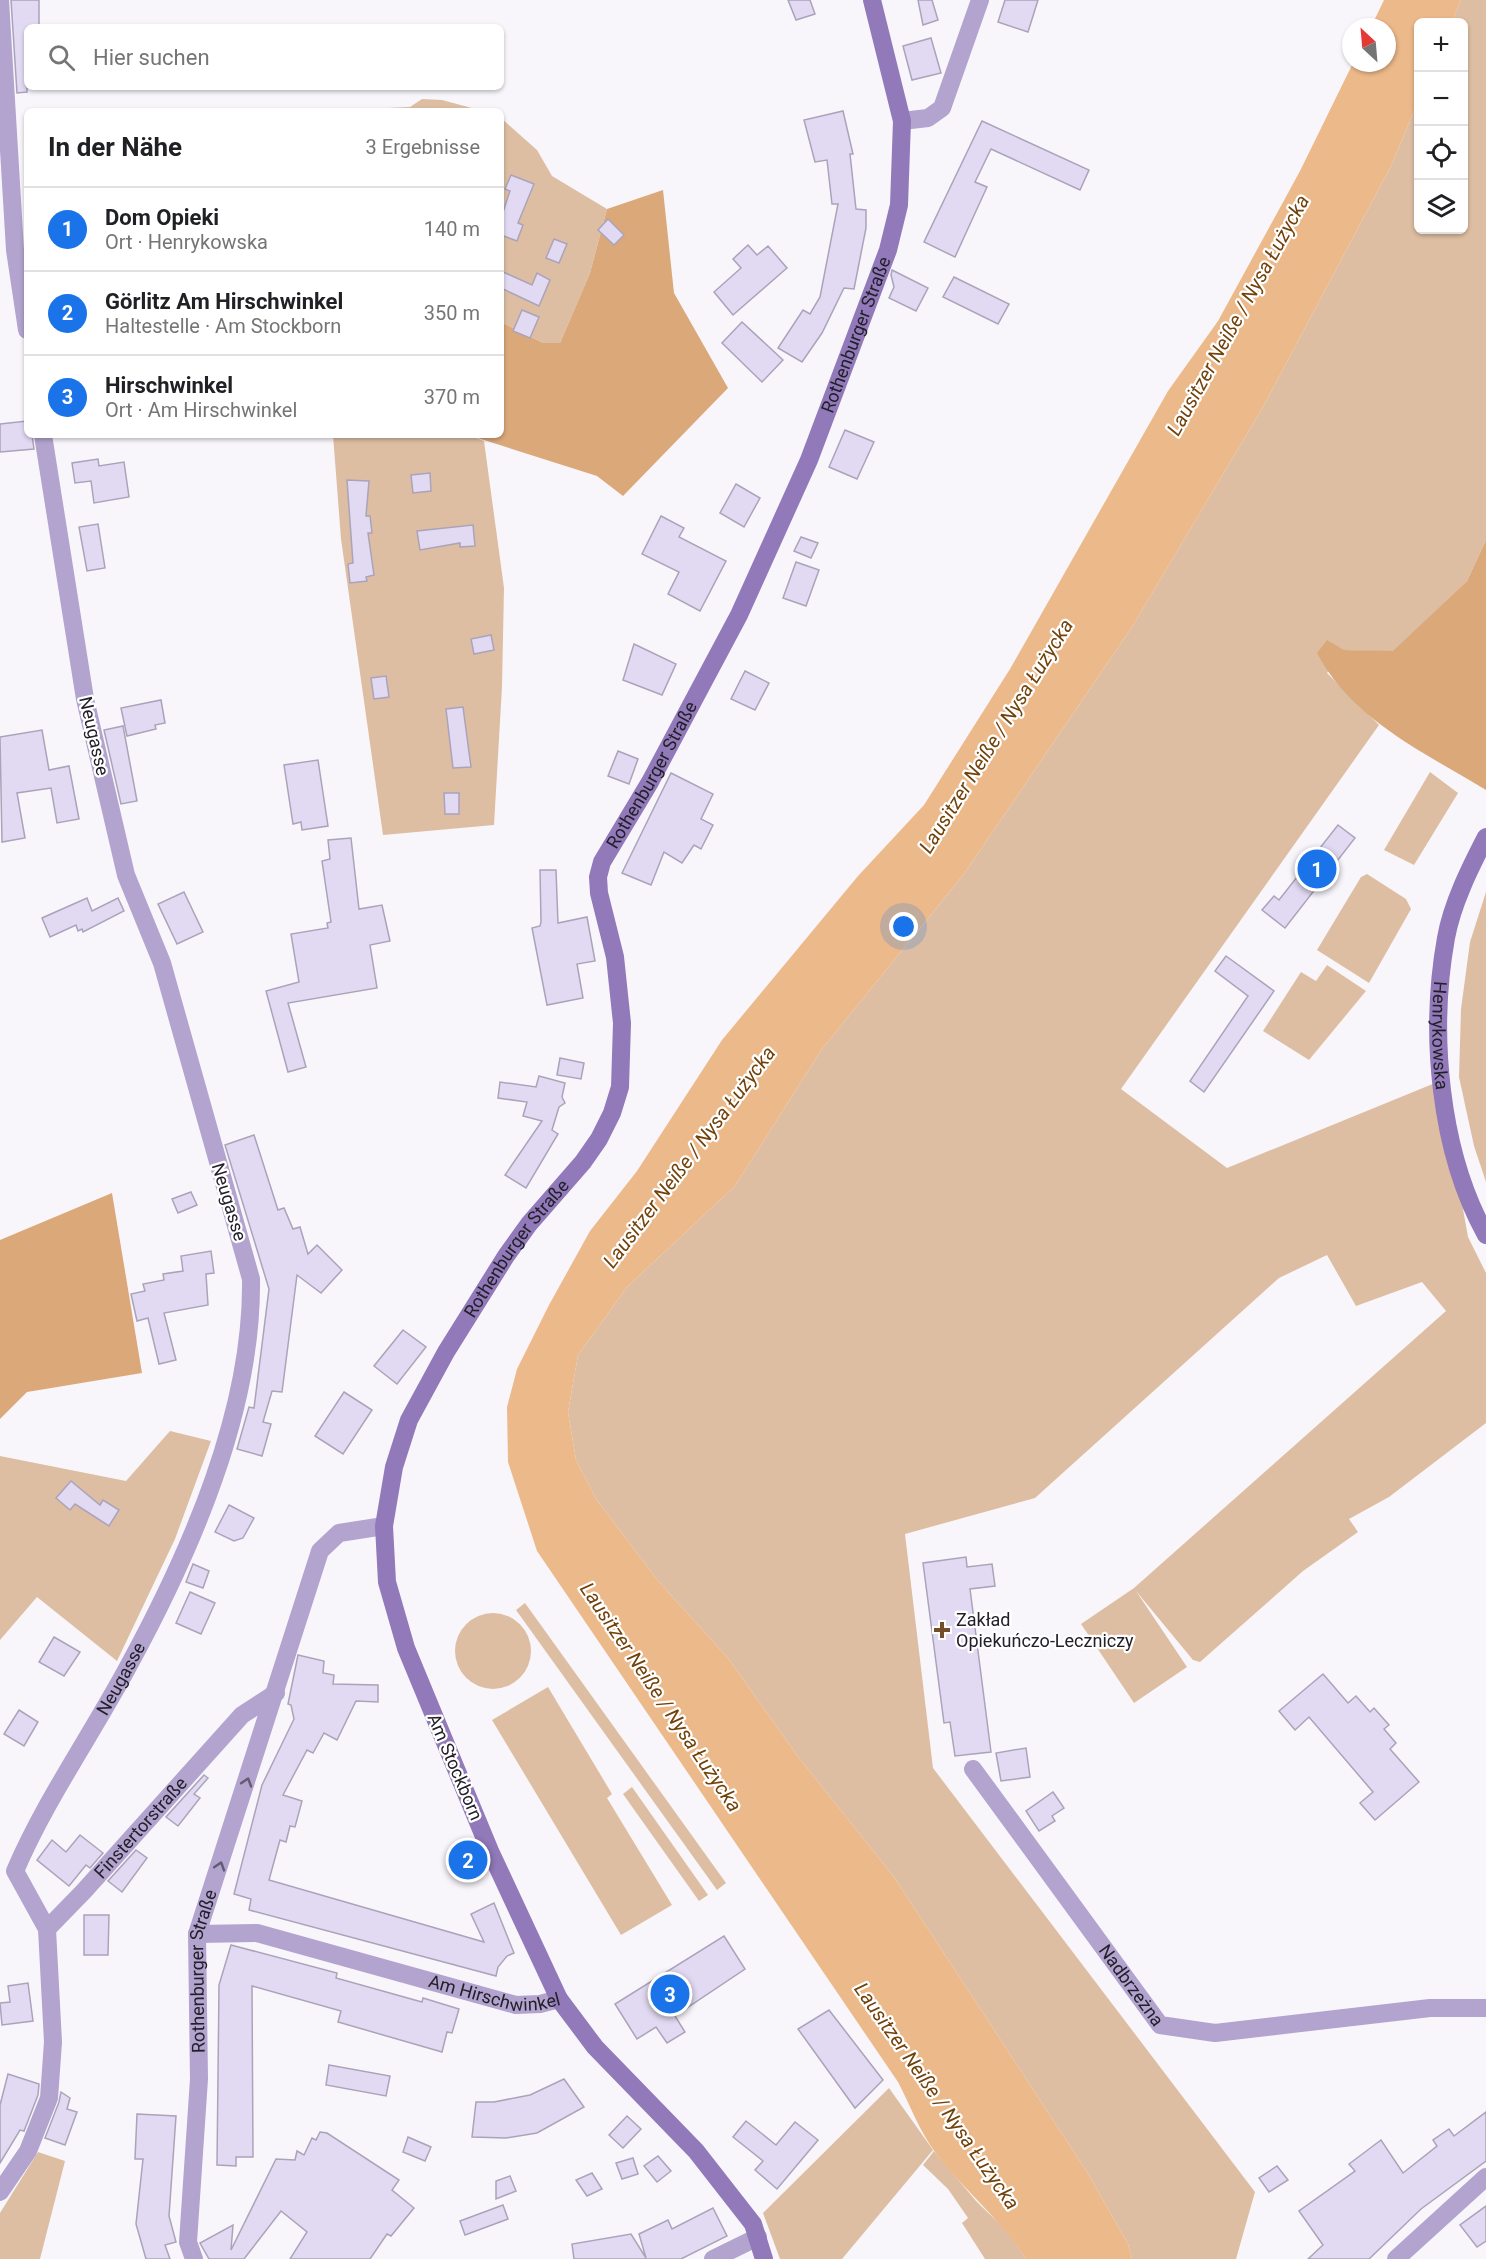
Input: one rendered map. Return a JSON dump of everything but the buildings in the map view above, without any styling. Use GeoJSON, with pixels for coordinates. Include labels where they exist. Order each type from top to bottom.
{"type":"FeatureCollection","features":[{"type":"Feature","properties":{"kind":"street"},"geometry":{"type":"LineString","coordinates":[[0,0],[15,250],[24,310]]}},
{"type":"Feature","properties":{"kind":"street","name":"Rothenburger Straße"},"geometry":{"type":"LineString","coordinates":[[384,1526],[394,1467],[409,1420],[446,1352],[506,1256],[529,1224],[583,1162],[599,1139],[612,1113],[620,1087],[622,1023],[615,957],[598,893],[598,877],[602,862],[650,782],[739,615],[809,460],[888,250],[899,205],[903,165],[902,122],[872,0]]}},
{"type":"Feature","properties":{"kind":"street"},"geometry":{"type":"LineString","coordinates":[[902,122],[928,118],[942,108],[980,0]]}},
{"type":"Feature","properties":{"kind":"street","name":"Neugasse"},"geometry":{"type":"LineString","coordinates":[[43,438],[85,699],[126,875],[162,963],[251,1279],[251,1309],[228,1433],[197,1521],[135,1655],[29,1839],[15,1871],[47,1929]]}},
{"type":"Feature","properties":{"kind":"street","name":"Henrykowska"},"geometry":{"type":"LineString","coordinates":[[1486,837],[1471,866],[1446,937],[1439,1008],[1440,1082],[1455,1154],[1474,1214],[1486,1235]]}},
{"type":"Feature","properties":{"kind":"street"},"geometry":{"type":"LineString","coordinates":[[276,1693],[320,1551],[339,1533],[384,1526]]}},
{"type":"Feature","properties":{"kind":"street","name":"Am Stockborn"},"geometry":{"type":"LineString","coordinates":[[384,1526],[387,1582],[406,1648],[490,1851],[559,1999]]}},
{"type":"Feature","properties":{"kind":"street","name":"Rothenburger Straße"},"geometry":{"type":"LineString","coordinates":[[194,2259],[188,2242],[199,2079],[197,1934],[276,1693]]}},
{"type":"Feature","properties":{"kind":"street","name":"Finstertorstraße"},"geometry":{"type":"LineString","coordinates":[[47,1929],[242,1715],[276,1693]]}},
{"type":"Feature","properties":{"kind":"street","name":"Nadbrzeżna"},"geometry":{"type":"LineString","coordinates":[[973,1769],[1160,2025],[1215,2033],[1430,2008],[1486,2008]]}},
{"type":"Feature","properties":{"kind":"street"},"geometry":{"type":"LineString","coordinates":[[0,2192],[28,2151],[48,2098],[53,2042],[47,1929]]}},
{"type":"Feature","properties":{"kind":"street","name":"Am Hirschwinkel"},"geometry":{"type":"LineString","coordinates":[[197,1934],[257,1933],[516,2006],[540,2004],[559,1999],[595,2047],[696,2151],[753,2224],[764,2259]]}},
{"type":"Feature","properties":{"kind":"street"},"geometry":{"type":"LineString","coordinates":[[1396,2259],[1486,2177]]}},
{"type":"Feature","properties":{"kind":"street"},"geometry":{"type":"LineString","coordinates":[[713,2259],[758,2237]]}},
{"type":"Feature","properties":{"kind":"shaded area"},"geometry":{"type":"Polygon","coordinates":[[[1461,0],[1486,0],[1486,540],[1467,581],[1393,652],[1344,650],[1327,673],[1379,725],[1121,1089],[1227,1168],[1440,1081],[1468,1237],[1486,1273],[1486,1423],[1389,1497],[1349,1519],[1358,1532],[1303,1571],[1200,1662],[1193,1660],[1136,1591],[1187,1667],[1134,1703],[1081,1624],[1134,1588],[1446,1311],[1422,1282],[1356,1306],[1327,1255],[1279,1278],[1035,1498],[905,1534],[933,1768],[1255,2192],[1236,2259],[1132,2259],[1128,2244],[1087,2172],[894,1877],[799,1758],[728,1658],[659,1582],[596,1499],[576,1460],[568,1412],[578,1355],[627,1287],[735,1186],[822,1049],[964,874],[1132,627],[1263,407],[1392,164],[1414,111],[1414,234],[1468,234],[1468,18],[1454,18],[1461,0]]]}},
{"type":"Feature","properties":{"kind":"shaded area"},"geometry":{"type":"Polygon","coordinates":[[[422,99],[442,100],[472,108],[388,108],[410,107],[422,99]]]}},
{"type":"Feature","properties":{"kind":"shaded area"},"geometry":{"type":"Polygon","coordinates":[[[504,121],[537,150],[552,176],[607,209],[590,273],[560,343],[543,343],[504,324],[504,121]]]}},
{"type":"Feature","properties":{"kind":"shaded area"},"geometry":{"type":"Polygon","coordinates":[[[663,190],[674,293],[728,388],[623,496],[597,476],[477,438],[504,438],[504,324],[543,343],[560,343],[590,273],[607,209],[663,190]]]}},
{"type":"Feature","properties":{"kind":"shaded area"},"geometry":{"type":"Polygon","coordinates":[[[333,438],[476,438],[484,441],[504,588],[502,687],[494,825],[383,835],[341,539],[333,438]]]}},
{"type":"Feature","properties":{"kind":"shaded area"},"geometry":{"type":"Polygon","coordinates":[[[1486,540],[1486,790],[1415,748],[1369,716],[1349,697],[1317,653],[1327,640],[1344,650],[1393,651],[1467,581],[1486,540]]]}},
{"type":"Feature","properties":{"kind":"shaded area"},"geometry":{"type":"Polygon","coordinates":[[[1430,772],[1458,793],[1414,865],[1384,850],[1430,772]]]}},
{"type":"Feature","properties":{"kind":"shaded area"},"geometry":{"type":"Polygon","coordinates":[[[1367,874],[1406,899],[1411,909],[1369,983],[1317,950],[1361,877],[1367,874]]]}},
{"type":"Feature","properties":{"kind":"shaded area"},"geometry":{"type":"Polygon","coordinates":[[[1486,892],[1486,1182],[1474,1146],[1459,1077],[1461,1009],[1470,942],[1486,892]]]}},
{"type":"Feature","properties":{"kind":"shaded area"},"geometry":{"type":"Polygon","coordinates":[[[1327,965],[1366,991],[1309,1060],[1263,1031],[1301,972],[1316,981],[1327,965]]]}},
{"type":"Feature","properties":{"kind":"shaded area"},"geometry":{"type":"Polygon","coordinates":[[[112,1193],[142,1373],[27,1392],[0,1419],[0,1240],[112,1193]]]}},
{"type":"Feature","properties":{"kind":"shaded area"},"geometry":{"type":"Polygon","coordinates":[[[170,1431],[211,1441],[175,1539],[117,1661],[37,1597],[0,1640],[0,1456],[126,1481],[170,1431]]]}},
{"type":"Feature","properties":{"kind":"shaded area"},"geometry":{"type":"Polygon","coordinates":[[[525,1603],[726,1883],[717,1890],[516,1610],[525,1603]]]}},
{"type":"Feature","properties":{"kind":"shaded area"},"geometry":{"type":"Polygon","coordinates":[[[493,1613],[508,1616],[520,1624],[528,1636],[531,1651],[528,1666],[520,1678],[508,1686],[493,1689],[478,1686],[466,1678],[458,1666],[455,1651],[458,1636],[466,1624],[478,1616],[493,1613]]]}},
{"type":"Feature","properties":{"kind":"shaded area"},"geometry":{"type":"Polygon","coordinates":[[[548,1687],[612,1794],[607,1798],[672,1905],[621,1935],[492,1720],[548,1687]]]}},
{"type":"Feature","properties":{"kind":"shaded area"},"geometry":{"type":"Polygon","coordinates":[[[632,1787],[708,1895],[699,1901],[623,1794],[632,1787]]]}},
{"type":"Feature","properties":{"kind":"shaded area"},"geometry":{"type":"Polygon","coordinates":[[[889,2088],[933,2150],[842,2259],[780,2259],[763,2213],[889,2088]]]}},
{"type":"Feature","properties":{"kind":"shaded area"},"geometry":{"type":"Polygon","coordinates":[[[934,2151],[976,2201],[1009,2233],[1026,2259],[985,2259],[962,2223],[968,2218],[948,2189],[923,2165],[934,2151]]]}},
{"type":"Feature","properties":{"kind":"shaded area"},"geometry":{"type":"Polygon","coordinates":[[[38,2152],[65,2161],[40,2259],[0,2259],[0,2213],[38,2152]]]}},
{"type":"Feature","properties":{"kind":"water","name":"Lausitzer Neiße / Nysa Łużycka"},"geometry":{"type":"Polygon","coordinates":[[[1384,0],[1461,0],[1454,18],[1414,18],[1414,111],[1392,164],[1263,407],[1132,627],[964,874],[822,1049],[735,1186],[627,1287],[578,1355],[568,1412],[576,1460],[596,1499],[659,1582],[728,1658],[799,1758],[894,1877],[1087,2172],[1128,2244],[1132,2259],[1026,2259],[1016,2244],[946,2166],[930,2144],[898,2082],[537,1551],[508,1462],[507,1407],[517,1369],[590,1231],[637,1171],[722,1040],[858,876],[924,805],[1010,669],[1168,391],[1218,321],[1300,171],[1349,72],[1396,72],[1396,18],[1375,18],[1384,0]]]}},
{"type":"Feature","properties":{"kind":"place","name":"Dom Opieki"},"geometry":{"type":"Point","coordinates":[1317,869]}},
{"type":"Feature","properties":{"kind":"place","name":"Zakład Opiekuńczo-Leczniczy"},"geometry":{"type":"Point","coordinates":[942,1630]}},
{"type":"Feature","properties":{"kind":"place","name":"Görlitz Am Hirschwinkel"},"geometry":{"type":"Point","coordinates":[468,1860]}},
{"type":"Feature","properties":{"kind":"place","name":"Hirschwinkel"},"geometry":{"type":"Point","coordinates":[670,1994]}}]}
